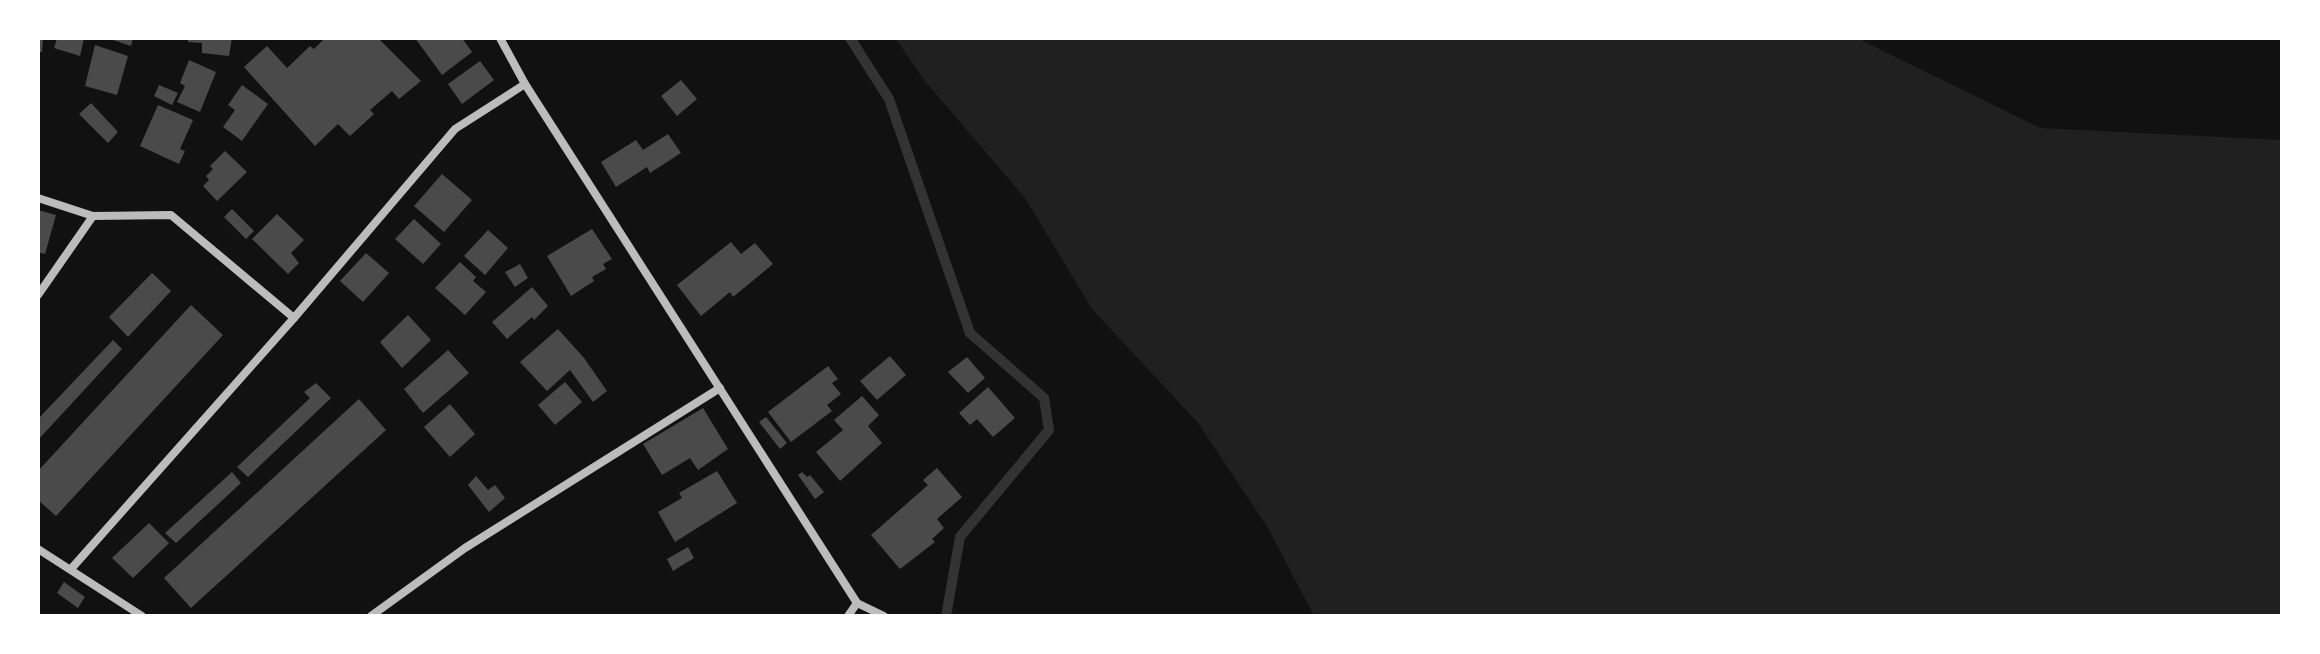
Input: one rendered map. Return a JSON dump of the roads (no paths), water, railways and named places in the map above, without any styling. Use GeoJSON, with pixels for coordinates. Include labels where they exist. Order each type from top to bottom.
{"type":"FeatureCollection","features":[{"type":"Feature","properties":{"kind":"street"},"geometry":{"type":"LineString","coordinates":[[500,38],[525,84],[857,603],[884,616]]}},
{"type":"Feature","properties":{"kind":"street"},"geometry":{"type":"LineString","coordinates":[[71,569],[294,318],[455,129],[525,84]]}},
{"type":"Feature","properties":{"kind":"street"},"geometry":{"type":"LineString","coordinates":[[38,198],[93,216],[171,215],[294,318]]}},
{"type":"Feature","properties":{"kind":"street"},"geometry":{"type":"LineString","coordinates":[[38,295],[93,216]]}},
{"type":"Feature","properties":{"kind":"street"},"geometry":{"type":"LineString","coordinates":[[371,616],[465,548],[720,388]]}},
{"type":"Feature","properties":{"kind":"street"},"geometry":{"type":"LineString","coordinates":[[38,549],[142,616]]}},
{"type":"Feature","properties":{"kind":"street"},"geometry":{"type":"LineString","coordinates":[[848,616],[857,603]]}},
{"type":"Feature","properties":{"kind":"waterway"},"geometry":{"type":"LineString","coordinates":[[850,38],[889,99],[970,333],[1044,398],[1049,430],[960,537],[946,616]]}}]}
